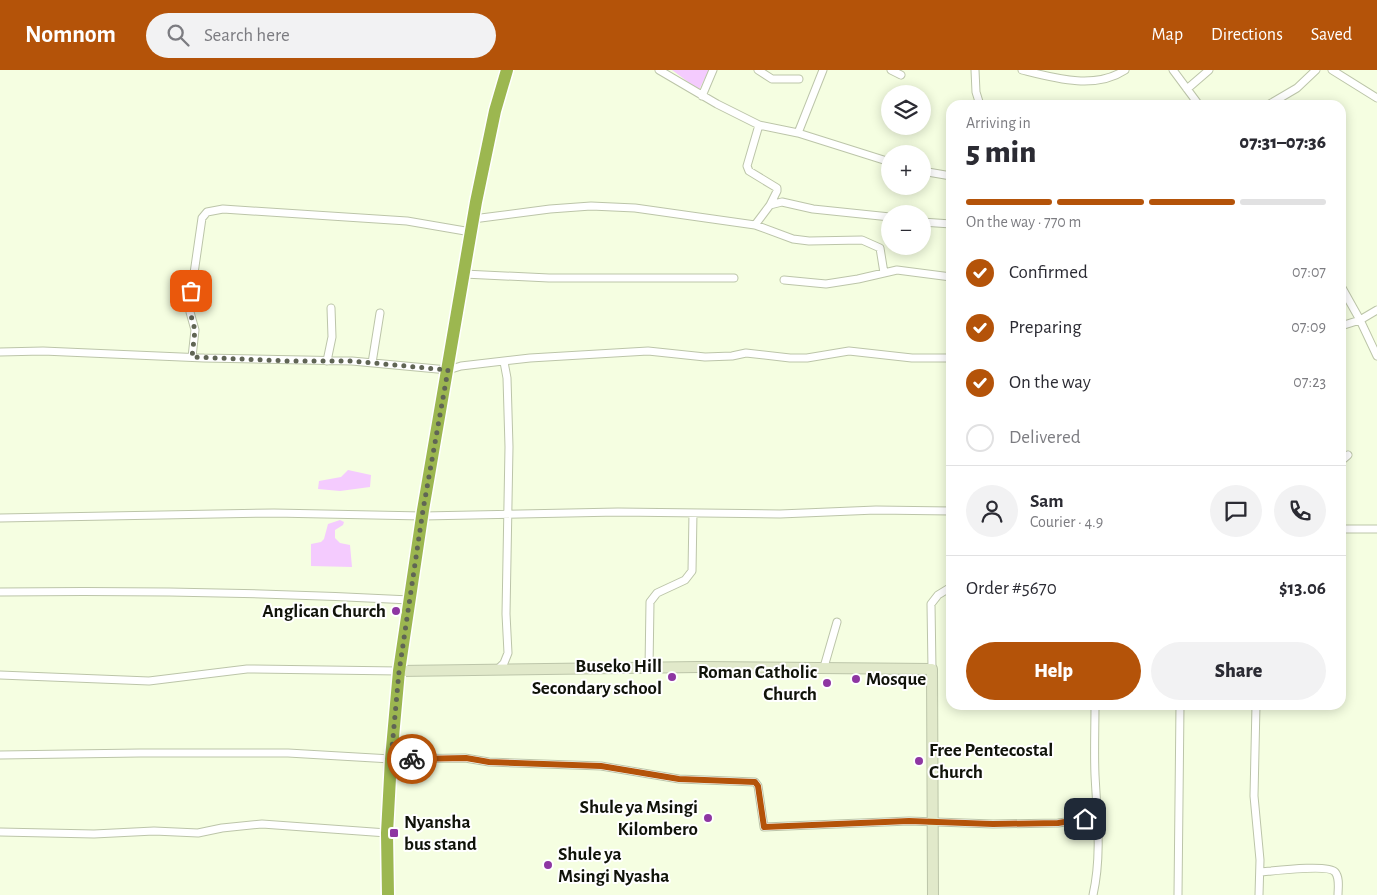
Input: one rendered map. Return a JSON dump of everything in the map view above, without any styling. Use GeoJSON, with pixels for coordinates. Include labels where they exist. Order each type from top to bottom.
{"type":"FeatureCollection","features":[{"type":"Feature","properties":{"kind":"highway"},"geometry":{"type":"LineString","coordinates":[[388,895],[387,833],[391,759],[399,672],[473,219],[489,138],[507,70]]}},
{"type":"Feature","properties":{"kind":"street"},"geometry":{"type":"LineString","coordinates":[[659,70],[702,96],[759,125],[798,133],[881,159]]}},
{"type":"Feature","properties":{"kind":"street"},"geometry":{"type":"LineString","coordinates":[[702,96],[713,70]]}},
{"type":"Feature","properties":{"kind":"street"},"geometry":{"type":"LineString","coordinates":[[758,70],[772,79],[799,79]]}},
{"type":"Feature","properties":{"kind":"street"},"geometry":{"type":"LineString","coordinates":[[798,133],[823,70]]}},
{"type":"Feature","properties":{"kind":"street"},"geometry":{"type":"LineString","coordinates":[[891,70],[901,75]]}},
{"type":"Feature","properties":{"kind":"street"},"geometry":{"type":"LineString","coordinates":[[975,70],[976,92],[978,100]]}},
{"type":"Feature","properties":{"kind":"street"},"geometry":{"type":"LineString","coordinates":[[1022,70],[1062,79],[1090,81],[1117,75],[1125,70]]}},
{"type":"Feature","properties":{"kind":"street"},"geometry":{"type":"LineString","coordinates":[[1173,70],[1195,100]]}},
{"type":"Feature","properties":{"kind":"street"},"geometry":{"type":"LineString","coordinates":[[1187,89],[1209,70]]}},
{"type":"Feature","properties":{"kind":"street"},"geometry":{"type":"LineString","coordinates":[[1277,100],[1297,88],[1316,70]]}},
{"type":"Feature","properties":{"kind":"street"},"geometry":{"type":"LineString","coordinates":[[1332,70],[1377,98]]}},
{"type":"Feature","properties":{"kind":"street"},"geometry":{"type":"LineString","coordinates":[[755,225],[770,206],[777,191],[777,188],[749,171],[747,166],[759,125]]}},
{"type":"Feature","properties":{"kind":"street"},"geometry":{"type":"LineString","coordinates":[[931,173],[946,175]]}},
{"type":"Feature","properties":{"kind":"street"},"geometry":{"type":"LineString","coordinates":[[770,206],[782,202],[812,210],[881,216]]}},
{"type":"Feature","properties":{"kind":"street"},"geometry":{"type":"LineString","coordinates":[[473,219],[550,209],[591,206],[635,208],[755,225],[793,239],[809,241],[862,240],[880,248],[884,273]]}},
{"type":"Feature","properties":{"kind":"street"},"geometry":{"type":"LineString","coordinates":[[192,357],[195,330],[190,312],[190,301],[202,218],[207,212],[222,209],[407,221],[471,232]]}},
{"type":"Feature","properties":{"kind":"street"},"geometry":{"type":"LineString","coordinates":[[931,223],[946,224]]}},
{"type":"Feature","properties":{"kind":"street"},"geometry":{"type":"LineString","coordinates":[[784,280],[826,284],[897,270],[946,276]]}},
{"type":"Feature","properties":{"kind":"street"},"geometry":{"type":"LineString","coordinates":[[464,274],[549,278],[734,278]]}},
{"type":"Feature","properties":{"kind":"street"},"geometry":{"type":"LineString","coordinates":[[1346,295],[1377,356]]}},
{"type":"Feature","properties":{"kind":"street"},"geometry":{"type":"LineString","coordinates":[[327,361],[332,337],[331,308]]}},
{"type":"Feature","properties":{"kind":"street"},"geometry":{"type":"LineString","coordinates":[[1346,324],[1360,320],[1377,310]]}},
{"type":"Feature","properties":{"kind":"street"},"geometry":{"type":"LineString","coordinates":[[372,363],[380,313]]}},
{"type":"Feature","properties":{"kind":"street"},"geometry":{"type":"LineString","coordinates":[[0,352],[43,351],[352,361],[448,370],[462,366],[530,358],[648,351],[704,357],[746,354],[799,358],[849,351],[912,358],[946,358]]}},
{"type":"Feature","properties":{"kind":"street"},"geometry":{"type":"LineString","coordinates":[[496,670],[504,663],[508,653],[506,614],[510,447],[507,378],[504,362]]}},
{"type":"Feature","properties":{"kind":"street"},"geometry":{"type":"LineString","coordinates":[[0,518],[274,514],[423,516],[618,512],[780,514],[876,510],[946,511]]}},
{"type":"Feature","properties":{"kind":"street"},"geometry":{"type":"LineString","coordinates":[[649,668],[650,602],[657,593],[685,580],[692,571],[693,512]]}},
{"type":"Feature","properties":{"kind":"street"},"geometry":{"type":"LineString","coordinates":[[1346,529],[1377,529]]}},
{"type":"Feature","properties":{"kind":"street"},"geometry":{"type":"LineString","coordinates":[[933,895],[934,820],[931,604],[938,594],[946,590]]}},
{"type":"Feature","properties":{"kind":"street"},"geometry":{"type":"LineString","coordinates":[[0,592],[296,594],[410,600]]}},
{"type":"Feature","properties":{"kind":"street"},"geometry":{"type":"LineString","coordinates":[[824,667],[837,622]]}},
{"type":"Feature","properties":{"kind":"street"},"geometry":{"type":"LineString","coordinates":[[0,675],[149,681],[247,669],[399,672],[824,667],[932,669]]}},
{"type":"Feature","properties":{"kind":"street"},"geometry":{"type":"LineString","coordinates":[[1093,895],[1098,864],[1099,818],[1095,760],[1095,710]]}},
{"type":"Feature","properties":{"kind":"street"},"geometry":{"type":"LineString","coordinates":[[1178,895],[1180,710]]}},
{"type":"Feature","properties":{"kind":"street"},"geometry":{"type":"LineString","coordinates":[[1256,710],[1254,796],[1261,872],[1259,895]]}},
{"type":"Feature","properties":{"kind":"street"},"geometry":{"type":"LineString","coordinates":[[0,755],[288,753],[391,759],[466,758],[489,762],[601,766],[679,779],[755,782],[758,786],[764,827],[934,820],[993,824],[1058,823],[1099,818]]}},
{"type":"Feature","properties":{"kind":"street"},"geometry":{"type":"LineString","coordinates":[[0,832],[94,834],[154,831],[198,833],[222,828],[262,824],[387,833]]}},
{"type":"Feature","properties":{"kind":"street"},"geometry":{"type":"LineString","coordinates":[[1261,872],[1313,868],[1332,870],[1336,873],[1338,880],[1338,895]]}},
{"type":"Feature","properties":{"kind":"shaded area"},"geometry":{"type":"Polygon","coordinates":[[[672,70],[709,70],[699,90],[672,70]]]}},
{"type":"Feature","properties":{"kind":"shaded area"},"geometry":{"type":"Polygon","coordinates":[[[348,470],[371,475],[370,487],[340,491],[318,489],[319,481],[341,477],[348,470]]]}},
{"type":"Feature","properties":{"kind":"shaded area"},"geometry":{"type":"Polygon","coordinates":[[[340,520],[344,522],[343,525],[335,530],[335,538],[340,543],[350,545],[352,567],[311,566],[311,544],[321,542],[324,539],[328,524],[340,520]]]}},
{"type":"Feature","properties":{"kind":"way so far"},"geometry":{"type":"LineString","coordinates":[[191,291],[190,312],[195,330],[192,357],[290,361],[352,361],[448,370],[423,510],[399,672],[391,759],[412,759]]}},
{"type":"Feature","properties":{"kind":"place","name":"Anglican Church"},"geometry":{"type":"Point","coordinates":[396,611]}},
{"type":"Feature","properties":{"kind":"place","name":"Buseko Hill Secondary school"},"geometry":{"type":"Point","coordinates":[672,677]}},
{"type":"Feature","properties":{"kind":"place","name":"Mosque"},"geometry":{"type":"Point","coordinates":[856,679]}},
{"type":"Feature","properties":{"kind":"place","name":"Roman Catholic Church"},"geometry":{"type":"Point","coordinates":[827,683]}},
{"type":"Feature","properties":{"kind":"place","name":"Free Pentecostal Church"},"geometry":{"type":"Point","coordinates":[919,761]}},
{"type":"Feature","properties":{"kind":"place","name":"Shule ya Msingi Kilombero"},"geometry":{"type":"Point","coordinates":[708,818]}},
{"type":"Feature","properties":{"kind":"place","name":"Nyansha bus stand"},"geometry":{"type":"Point","coordinates":[394,833]}},
{"type":"Feature","properties":{"kind":"place","name":"Shule ya Msingi Nyasha"},"geometry":{"type":"Point","coordinates":[548,865]}},
{"type":"Feature","properties":{"kind":"route"},"geometry":{"type":"LineString","coordinates":[[412,759],[466,758],[489,762],[601,766],[679,779],[755,782],[758,786],[764,827],[934,820],[993,824],[1058,823],[1085,819]]}}]}
